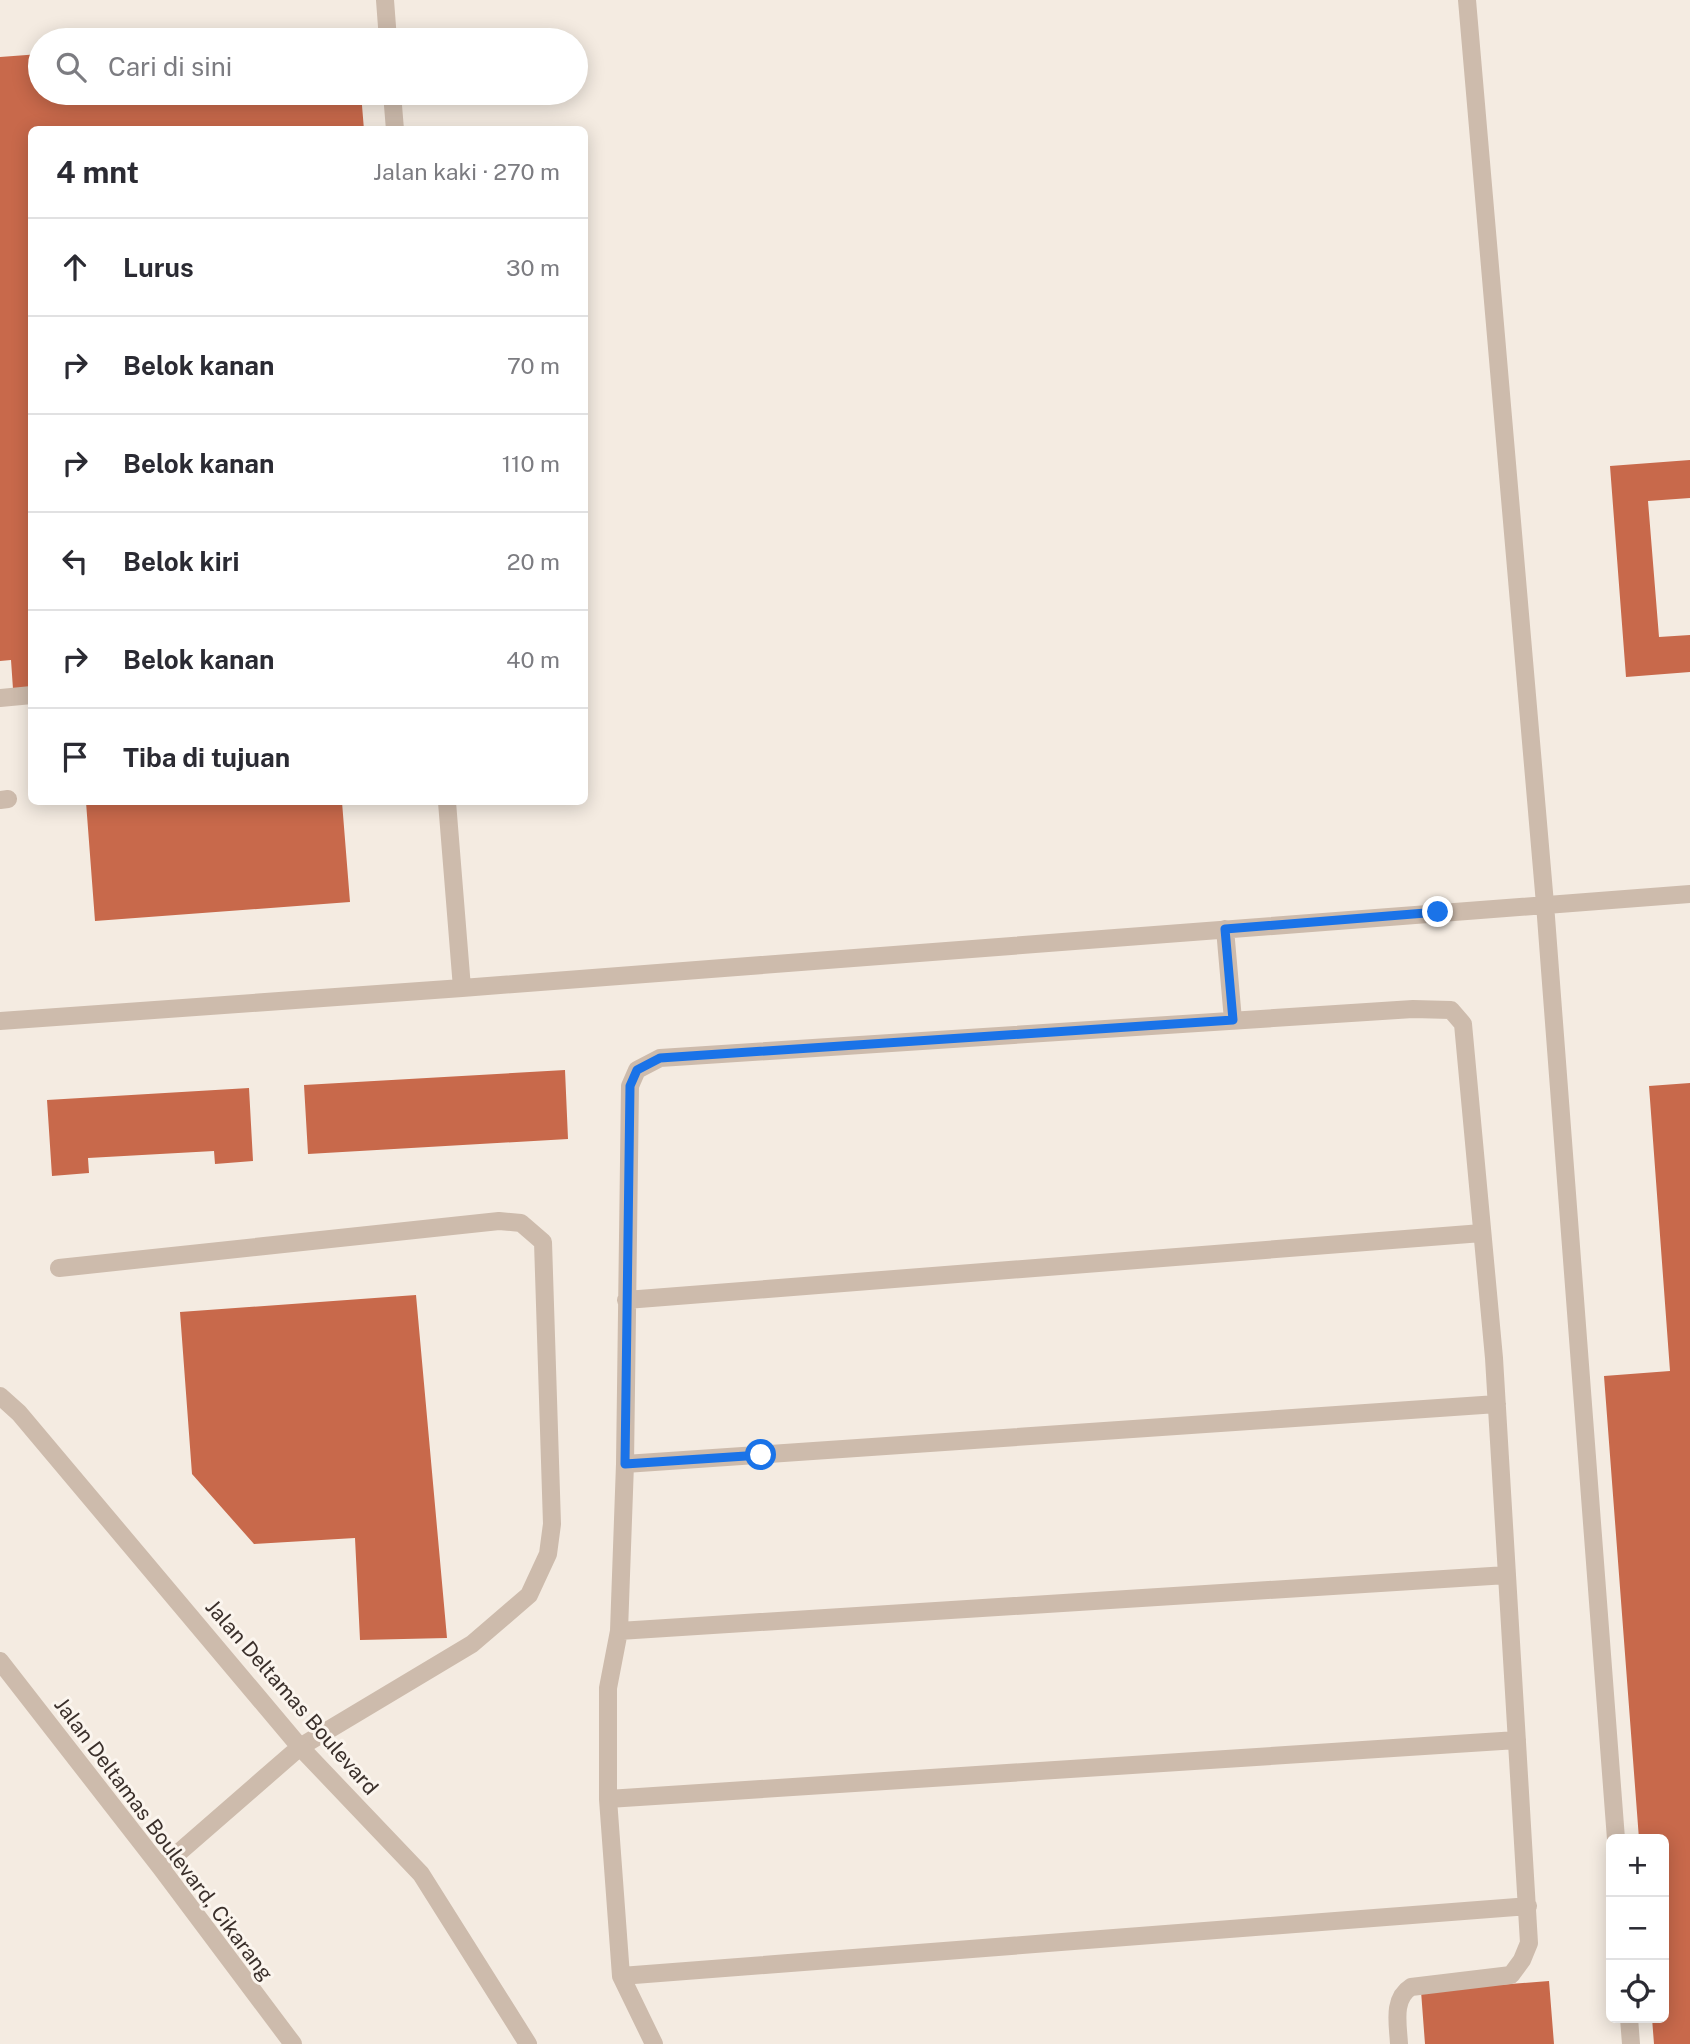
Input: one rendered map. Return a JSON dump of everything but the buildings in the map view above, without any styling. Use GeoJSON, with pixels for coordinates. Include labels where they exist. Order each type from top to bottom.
{"type":"FeatureCollection","features":[{"type":"Feature","properties":{"kind":"street"},"geometry":{"type":"LineString","coordinates":[[385,0],[387,28]]}},
{"type":"Feature","properties":{"kind":"street"},"geometry":{"type":"LineString","coordinates":[[1467,0],[1545,904],[1616,1834]]}},
{"type":"Feature","properties":{"kind":"street"},"geometry":{"type":"LineString","coordinates":[[393,105],[395,126]]}},
{"type":"Feature","properties":{"kind":"street"},"geometry":{"type":"LineString","coordinates":[[0,698],[28,695]]}},
{"type":"Feature","properties":{"kind":"street"},"geometry":{"type":"LineString","coordinates":[[447,805],[462,988]]}},
{"type":"Feature","properties":{"kind":"street"},"geometry":{"type":"LineString","coordinates":[[0,1021],[1690,894]]}},
{"type":"Feature","properties":{"kind":"street"},"geometry":{"type":"LineString","coordinates":[[1225,929],[1233,1020]]}},
{"type":"Feature","properties":{"kind":"street"},"geometry":{"type":"LineString","coordinates":[[654,2044],[621,1976],[608,1799],[608,1688],[619,1631],[625,1464],[630,1086],[637,1070],[660,1058],[1413,1009],[1451,1010],[1463,1024],[1497,1404],[1529,1942],[1522,1960],[1511,1975],[1412,1987],[1404,1992],[1400,1997],[1398,2010],[1399,2044]]}},
{"type":"Feature","properties":{"kind":"street"},"geometry":{"type":"LineString","coordinates":[[59,1268],[499,1221],[521,1223],[543,1242],[552,1524],[548,1554],[529,1595],[472,1644],[300,1747],[161,1868]]}},
{"type":"Feature","properties":{"kind":"street"},"geometry":{"type":"LineString","coordinates":[[626,1300],[1482,1233]]}},
{"type":"Feature","properties":{"kind":"street","name":"Jalan Deltamas Boulevard"},"geometry":{"type":"LineString","coordinates":[[0,1396],[19,1413],[300,1747],[421,1874],[528,2044]]}},
{"type":"Feature","properties":{"kind":"street"},"geometry":{"type":"LineString","coordinates":[[625,1464],[1497,1404]]}},
{"type":"Feature","properties":{"kind":"street"},"geometry":{"type":"LineString","coordinates":[[619,1631],[1507,1575]]}},
{"type":"Feature","properties":{"kind":"street","name":"Jalan Deltamas Boulevard, Cikarang"},"geometry":{"type":"LineString","coordinates":[[0,1661],[293,2044]]}},
{"type":"Feature","properties":{"kind":"street"},"geometry":{"type":"LineString","coordinates":[[608,1799],[1517,1740]]}},
{"type":"Feature","properties":{"kind":"street"},"geometry":{"type":"LineString","coordinates":[[621,1976],[1528,1906]]}},
{"type":"Feature","properties":{"kind":"street"},"geometry":{"type":"LineString","coordinates":[[1629,2023],[1631,2044]]}},
{"type":"Feature","properties":{"kind":"route"},"geometry":{"type":"LineString","coordinates":[[761,1455],[625,1464],[628,1148],[630,1086],[637,1070],[660,1058],[1233,1020],[1225,929],[1438,912]]}}]}
